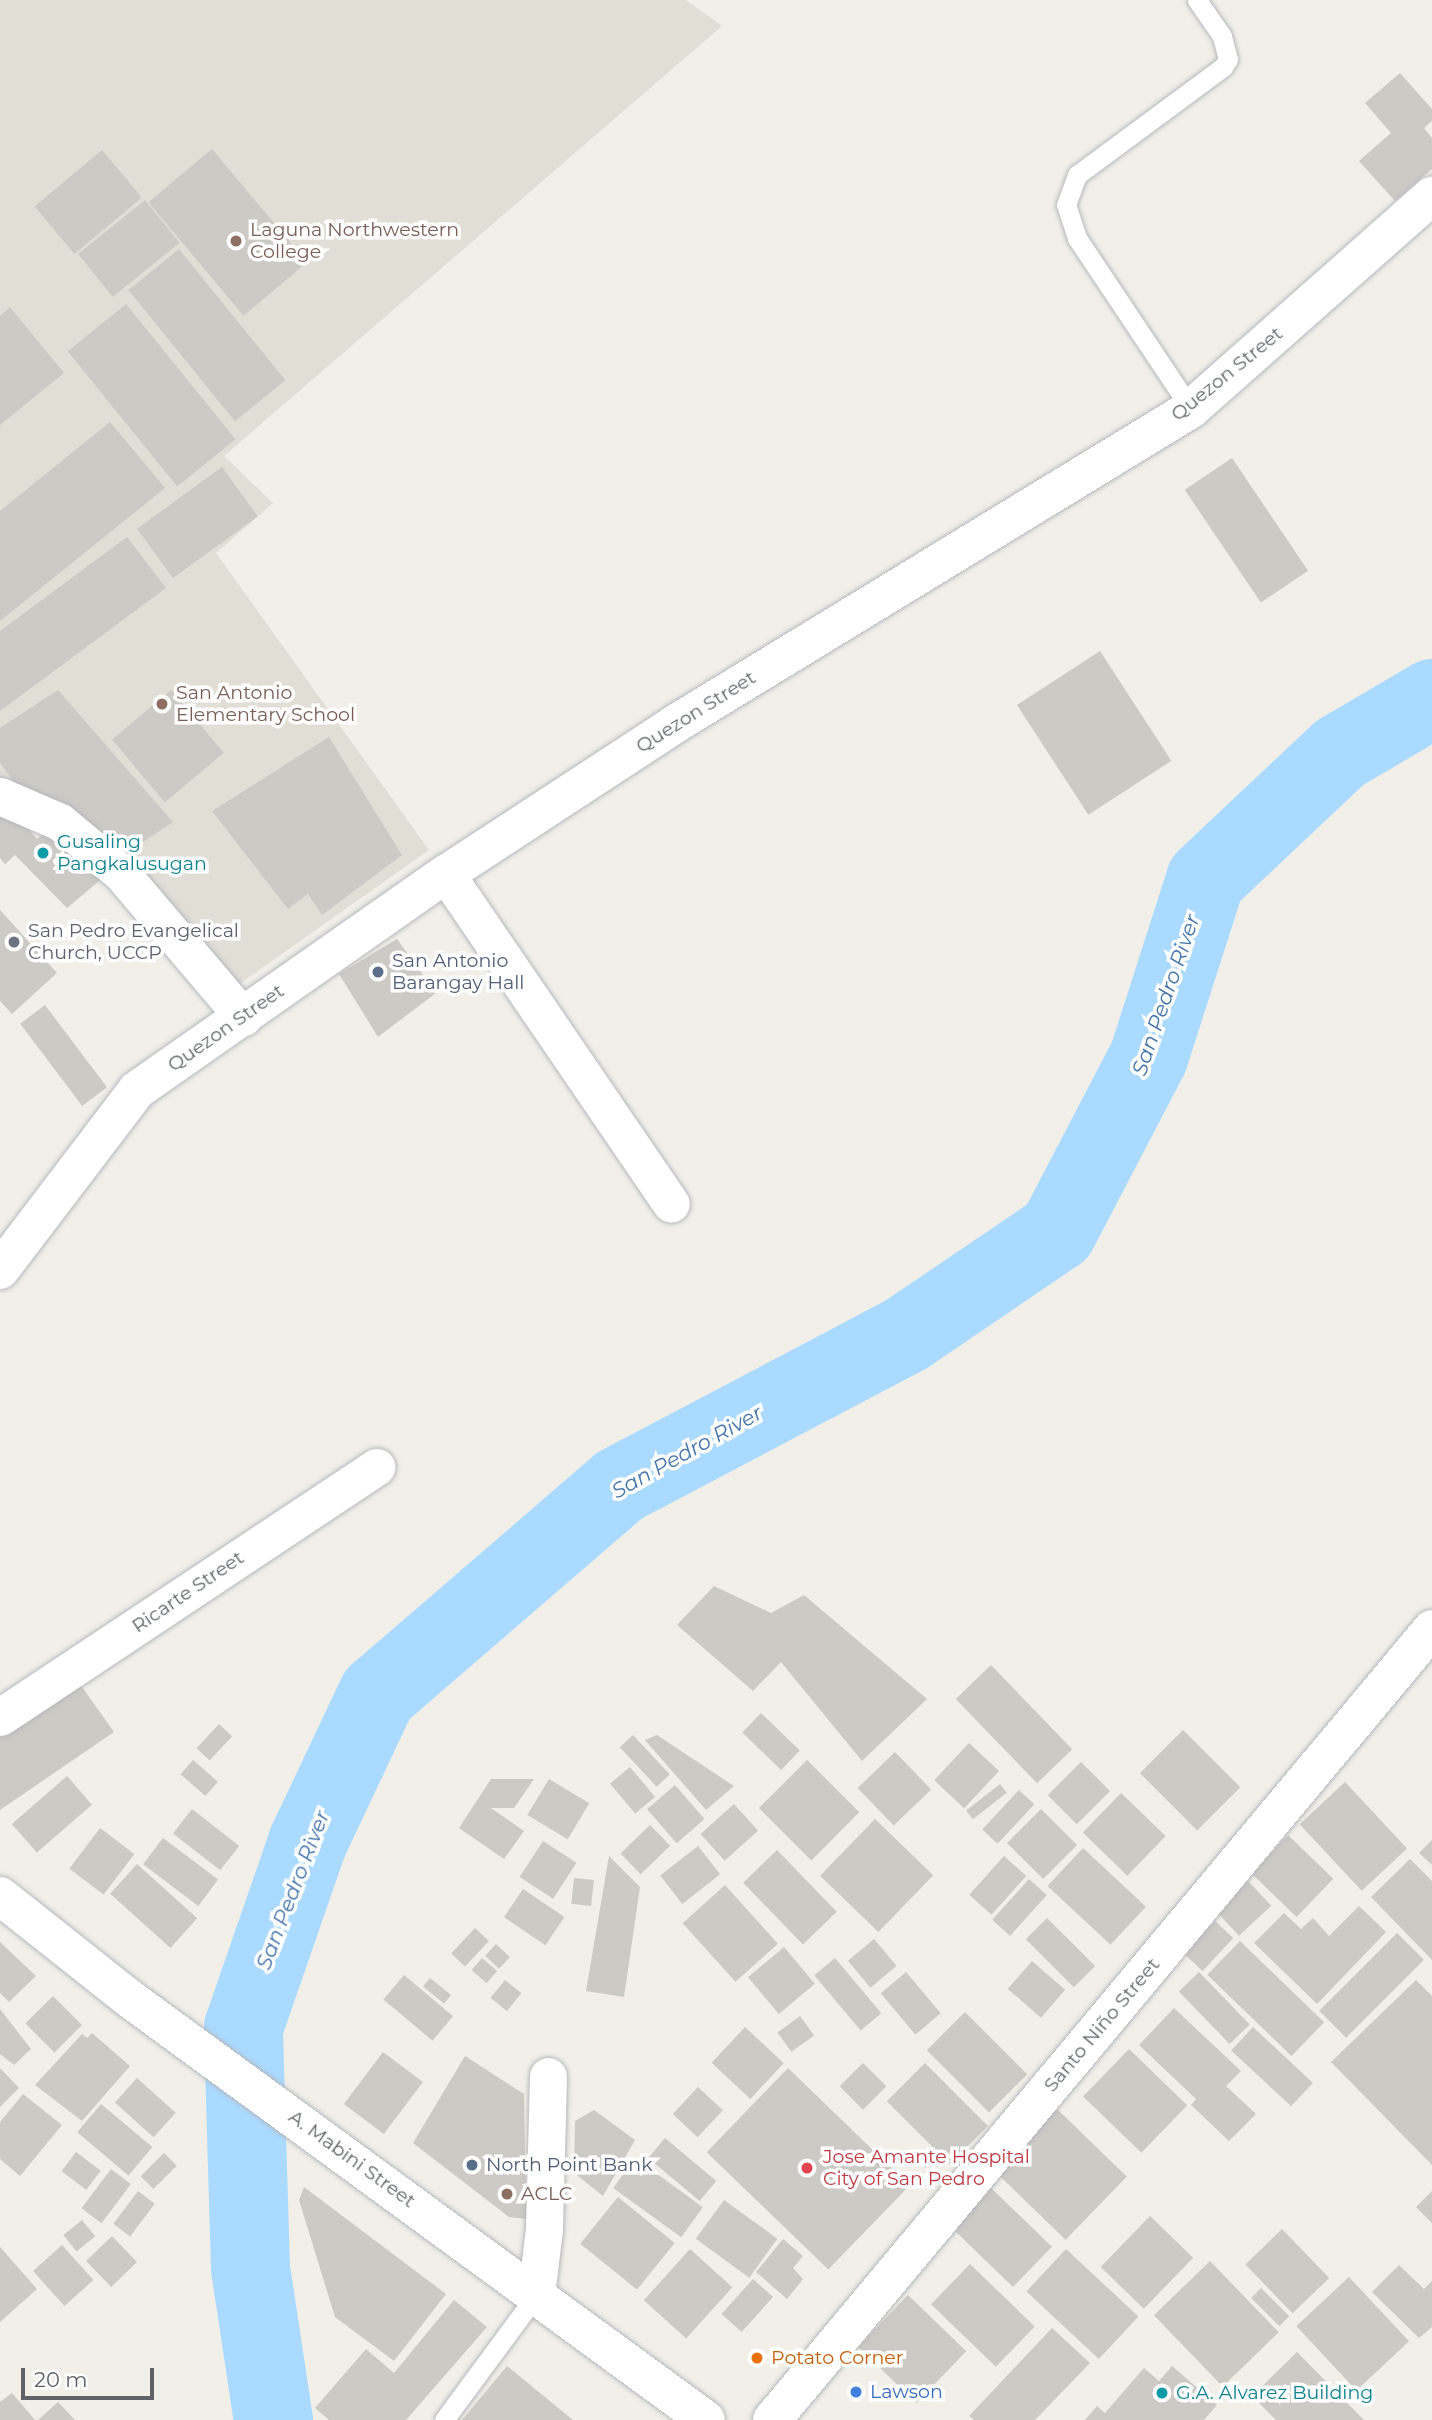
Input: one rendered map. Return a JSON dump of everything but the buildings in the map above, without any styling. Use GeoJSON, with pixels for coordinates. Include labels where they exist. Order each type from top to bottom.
{"type":"FeatureCollection","features":[{"type":"Feature","properties":{"kind":"street","name":"Quezon Street"},"geometry":{"type":"LineString","coordinates":[[0,1270],[137,1090],[446,874],[675,724],[1191,409],[1432,196]]}},
{"type":"Feature","properties":{"kind":"street"},"geometry":{"type":"LineString","coordinates":[[0,796],[60,822],[121,873],[243,1017]]}},
{"type":"Feature","properties":{"kind":"street"},"geometry":{"type":"LineString","coordinates":[[446,874],[671,1204]]}},
{"type":"Feature","properties":{"kind":"street","name":"Ricarte Street"},"geometry":{"type":"LineString","coordinates":[[0,1717],[376,1467]]}},
{"type":"Feature","properties":{"kind":"street","name":"Santo Niño Street"},"geometry":{"type":"LineString","coordinates":[[772,2420],[1432,1629]]}},
{"type":"Feature","properties":{"kind":"street","name":"A. Mabini Street"},"geometry":{"type":"LineString","coordinates":[[0,1896],[130,1999],[341,2150],[706,2420]]}},
{"type":"Feature","properties":{"kind":"street"},"geometry":{"type":"LineString","coordinates":[[536,2295],[544,2229],[548,2076]]}},
{"type":"Feature","properties":{"kind":"lane"},"geometry":{"type":"LineString","coordinates":[[1191,409],[1077,238],[1066,205],[1077,175],[1223,67],[1228,59],[1222,36],[1197,0]]}},
{"type":"Feature","properties":{"kind":"lane"},"geometry":{"type":"LineString","coordinates":[[444,2420],[536,2295]]}},
{"type":"Feature","properties":{"kind":"shaded area","name":"Laguna Northwestern College"},"geometry":{"type":"Polygon","coordinates":[[[0,0],[686,0],[722,26],[224,456],[273,503],[216,553],[429,850],[238,985],[0,781],[0,0]]]}},
{"type":"Feature","properties":{"kind":"waterway","name":"San Pedro River"},"geometry":{"type":"LineString","coordinates":[[273,2420],[250,2268],[243,2027],[307,1842],[377,1694],[619,1485],[907,1333],[1057,1231],[1148,1057],[1205,879],[1340,752],[1432,698]]}},
{"type":"Feature","properties":{"kind":"place","name":"Laguna Northwestern College"},"geometry":{"type":"Point","coordinates":[236,241]}},
{"type":"Feature","properties":{"kind":"place","name":"San Antonio Elementary School"},"geometry":{"type":"Point","coordinates":[162,704]}},
{"type":"Feature","properties":{"kind":"place","name":"Gusaling Pangkalusugan"},"geometry":{"type":"Point","coordinates":[43,853]}},
{"type":"Feature","properties":{"kind":"place","name":"San Pedro Evangelical Church, UCCP"},"geometry":{"type":"Point","coordinates":[14,942]}},
{"type":"Feature","properties":{"kind":"place","name":"San Antonio Barangay Hall"},"geometry":{"type":"Point","coordinates":[378,972]}},
{"type":"Feature","properties":{"kind":"place","name":"North Point Bank"},"geometry":{"type":"Point","coordinates":[472,2165]}},
{"type":"Feature","properties":{"kind":"place","name":"Jose Amante Hospital City of San Pedro"},"geometry":{"type":"Point","coordinates":[807,2168]}},
{"type":"Feature","properties":{"kind":"place","name":"ACLC"},"geometry":{"type":"Point","coordinates":[507,2194]}},
{"type":"Feature","properties":{"kind":"place","name":"Potato Corner"},"geometry":{"type":"Point","coordinates":[757,2358]}},
{"type":"Feature","properties":{"kind":"place","name":"Lawson"},"geometry":{"type":"Point","coordinates":[856,2392]}},
{"type":"Feature","properties":{"kind":"place","name":"G.A. Alvarez Building"},"geometry":{"type":"Point","coordinates":[1162,2393]}}]}
